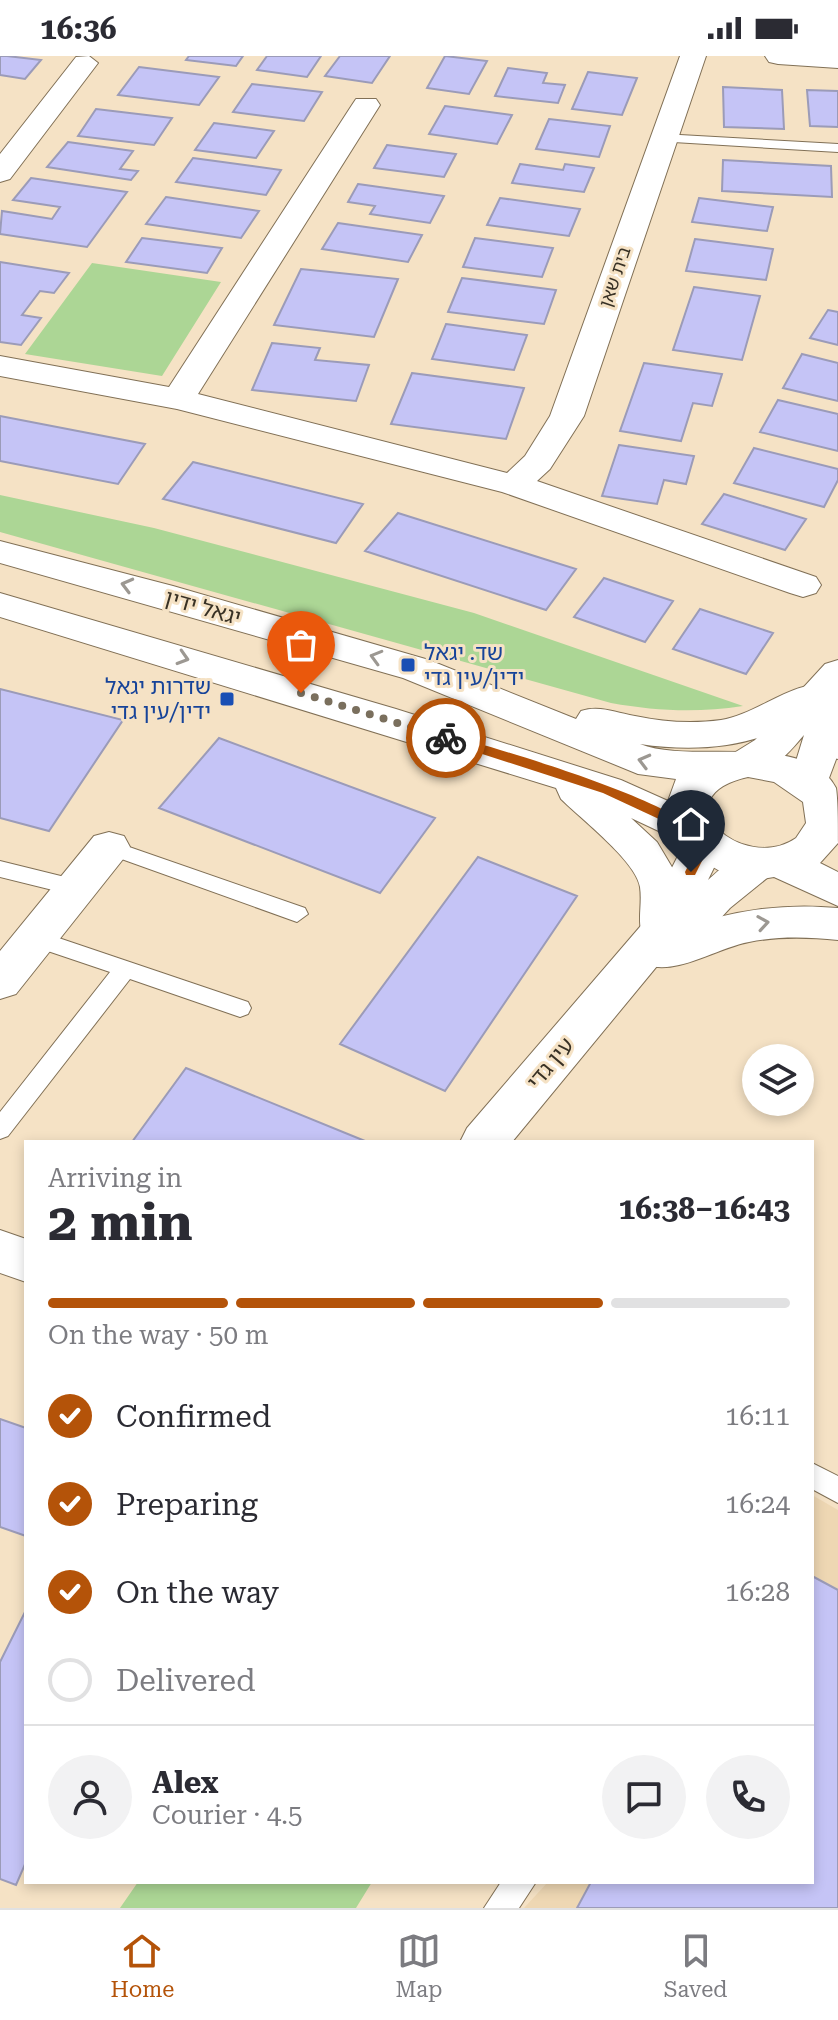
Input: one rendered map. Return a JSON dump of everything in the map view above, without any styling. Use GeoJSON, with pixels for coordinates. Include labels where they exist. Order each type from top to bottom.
{"type":"FeatureCollection","features":[{"type":"Feature","properties":{"kind":"street","name":"בית שאן"},"geometry":{"type":"LineString","coordinates":[[514,485],[538,462],[567,416],[693,56]]}},
{"type":"Feature","properties":{"kind":"street"},"geometry":{"type":"LineString","coordinates":[[778,56],[838,60]]}},
{"type":"Feature","properties":{"kind":"street"},"geometry":{"type":"LineString","coordinates":[[0,173],[85,63]]}},
{"type":"Feature","properties":{"kind":"street"},"geometry":{"type":"LineString","coordinates":[[178,399],[366,105]]}},
{"type":"Feature","properties":{"kind":"street"},"geometry":{"type":"LineString","coordinates":[[0,366],[178,399],[514,485],[803,585]]}},
{"type":"Feature","properties":{"kind":"street","name":"יגאל ידין"},"geometry":{"type":"LineString","coordinates":[[0,552],[160,594],[416,669],[652,764],[735,765]]}},
{"type":"Feature","properties":{"kind":"street"},"geometry":{"type":"LineString","coordinates":[[0,605],[369,713],[607,790],[699,837],[729,857],[768,862],[838,890]]}},
{"type":"Feature","properties":{"kind":"street"},"geometry":{"type":"LineString","coordinates":[[416,669],[638,732],[717,735],[831,705]]}},
{"type":"Feature","properties":{"kind":"street"},"geometry":{"type":"LineString","coordinates":[[699,837],[687,818],[689,793],[707,773],[769,750],[831,705]]}},
{"type":"Feature","properties":{"kind":"street"},"geometry":{"type":"LineString","coordinates":[[768,862],[815,846],[826,824],[824,804],[831,705]]}},
{"type":"Feature","properties":{"kind":"street"},"geometry":{"type":"LineString","coordinates":[[735,765],[781,769],[824,804]]}},
{"type":"Feature","properties":{"kind":"street"},"geometry":{"type":"LineString","coordinates":[[558,774],[642,853],[661,884],[662,942],[788,919],[838,924]]}},
{"type":"Feature","properties":{"kind":"street","name":"עין גדי"},"geometry":{"type":"LineString","coordinates":[[662,942],[699,837]]}},
{"type":"Feature","properties":{"kind":"street"},"geometry":{"type":"LineString","coordinates":[[0,982],[109,847]]}},
{"type":"Feature","properties":{"kind":"street","name":"עין גדי"},"geometry":{"type":"LineString","coordinates":[[486,1140],[615,985],[715,897],[768,862]]}},
{"type":"Feature","properties":{"kind":"street"},"geometry":{"type":"LineString","coordinates":[[0,1251],[24,1260]]}},
{"type":"Feature","properties":{"kind":"lane"},"geometry":{"type":"LineString","coordinates":[[662,138],[838,148]]}},
{"type":"Feature","properties":{"kind":"lane"},"geometry":{"type":"LineString","coordinates":[[109,847],[297,914]]}},
{"type":"Feature","properties":{"kind":"lane"},"geometry":{"type":"LineString","coordinates":[[0,869],[77,888]]}},
{"type":"Feature","properties":{"kind":"lane"},"geometry":{"type":"LineString","coordinates":[[35,938],[240,1008]]}},
{"type":"Feature","properties":{"kind":"lane"},"geometry":{"type":"LineString","coordinates":[[0,1129],[125,969]]}},
{"type":"Feature","properties":{"kind":"lane"},"geometry":{"type":"LineString","coordinates":[[814,1476],[838,1490]]}},
{"type":"Feature","properties":{"kind":"lane"},"geometry":{"type":"LineString","coordinates":[[499,1908],[519,1884]]}},
{"type":"Feature","properties":{"kind":"shaded area"},"geometry":{"type":"Polygon","coordinates":[[[814,1496],[838,1510],[838,1908],[524,1908],[546,1884],[814,1884],[814,1496]]]}},
{"type":"Feature","properties":{"kind":"green space"},"geometry":{"type":"Polygon","coordinates":[[[92,263],[221,282],[162,376],[25,354],[92,263]]]}},
{"type":"Feature","properties":{"kind":"green space"},"geometry":{"type":"Polygon","coordinates":[[[0,495],[154,528],[474,613],[743,706],[677,710],[611,703],[0,532],[0,495]]]}},
{"type":"Feature","properties":{"kind":"green space"},"geometry":{"type":"Polygon","coordinates":[[[137,1884],[371,1884],[356,1908],[120,1908],[137,1884]]]}},
{"type":"Feature","properties":{"kind":"building"},"geometry":{"type":"Polygon","coordinates":[[[0,56],[41,60],[25,79],[0,75],[0,56]]]}},
{"type":"Feature","properties":{"kind":"building"},"geometry":{"type":"Polygon","coordinates":[[[189,56],[243,56],[236,66],[186,60],[189,56]]]}},
{"type":"Feature","properties":{"kind":"building"},"geometry":{"type":"Polygon","coordinates":[[[267,56],[321,56],[307,77],[257,70],[267,56]]]}},
{"type":"Feature","properties":{"kind":"building"},"geometry":{"type":"Polygon","coordinates":[[[340,56],[390,56],[372,83],[325,76],[340,56]]]}},
{"type":"Feature","properties":{"kind":"building"},"geometry":{"type":"Polygon","coordinates":[[[445,56],[487,61],[469,94],[427,88],[445,56]]]}},
{"type":"Feature","properties":{"kind":"building"},"geometry":{"type":"Polygon","coordinates":[[[139,67],[219,77],[199,105],[118,95],[139,67]]]}},
{"type":"Feature","properties":{"kind":"building"},"geometry":{"type":"Polygon","coordinates":[[[508,68],[547,73],[543,83],[565,85],[558,103],[495,96],[508,68]]]}},
{"type":"Feature","properties":{"kind":"building"},"geometry":{"type":"Polygon","coordinates":[[[588,72],[637,78],[622,115],[572,109],[588,72]]]}},
{"type":"Feature","properties":{"kind":"building"},"geometry":{"type":"Polygon","coordinates":[[[252,84],[322,92],[304,121],[233,112],[252,84]]]}},
{"type":"Feature","properties":{"kind":"building"},"geometry":{"type":"Polygon","coordinates":[[[723,87],[782,90],[784,129],[724,127],[723,87]]]}},
{"type":"Feature","properties":{"kind":"building"},"geometry":{"type":"Polygon","coordinates":[[[807,90],[838,91],[838,127],[810,126],[807,90]]]}},
{"type":"Feature","properties":{"kind":"building"},"geometry":{"type":"Polygon","coordinates":[[[445,106],[512,115],[497,144],[429,134],[445,106]]]}},
{"type":"Feature","properties":{"kind":"building"},"geometry":{"type":"Polygon","coordinates":[[[96,109],[172,118],[154,145],[78,136],[96,109]]]}},
{"type":"Feature","properties":{"kind":"building"},"geometry":{"type":"Polygon","coordinates":[[[549,119],[610,126],[599,157],[536,149],[549,119]]]}},
{"type":"Feature","properties":{"kind":"building"},"geometry":{"type":"Polygon","coordinates":[[[214,123],[274,131],[256,158],[195,150],[214,123]]]}},
{"type":"Feature","properties":{"kind":"building"},"geometry":{"type":"Polygon","coordinates":[[[68,142],[133,151],[120,169],[138,171],[131,180],[47,167],[68,142]]]}},
{"type":"Feature","properties":{"kind":"building"},"geometry":{"type":"Polygon","coordinates":[[[387,145],[456,154],[444,177],[374,168],[387,145]]]}},
{"type":"Feature","properties":{"kind":"building"},"geometry":{"type":"Polygon","coordinates":[[[193,158],[281,170],[266,195],[176,182],[193,158]]]}},
{"type":"Feature","properties":{"kind":"building"},"geometry":{"type":"Polygon","coordinates":[[[723,160],[831,166],[832,197],[722,191],[723,160]]]}},
{"type":"Feature","properties":{"kind":"building"},"geometry":{"type":"Polygon","coordinates":[[[520,164],[563,170],[565,164],[594,168],[584,192],[512,183],[520,164]]]}},
{"type":"Feature","properties":{"kind":"building"},"geometry":{"type":"Polygon","coordinates":[[[31,178],[127,192],[87,247],[0,234],[2,211],[52,219],[60,207],[13,200],[31,178]]]}},
{"type":"Feature","properties":{"kind":"building"},"geometry":{"type":"Polygon","coordinates":[[[358,184],[444,196],[430,223],[370,214],[375,206],[348,202],[358,184]]]}},
{"type":"Feature","properties":{"kind":"building"},"geometry":{"type":"Polygon","coordinates":[[[166,197],[259,211],[241,238],[146,224],[166,197]]]}},
{"type":"Feature","properties":{"kind":"building"},"geometry":{"type":"Polygon","coordinates":[[[500,198],[580,209],[569,236],[487,225],[500,198]]]}},
{"type":"Feature","properties":{"kind":"building"},"geometry":{"type":"Polygon","coordinates":[[[699,198],[773,207],[767,231],[692,222],[699,198]]]}},
{"type":"Feature","properties":{"kind":"building"},"geometry":{"type":"Polygon","coordinates":[[[338,223],[422,235],[408,262],[322,249],[338,223]]]}},
{"type":"Feature","properties":{"kind":"building"},"geometry":{"type":"Polygon","coordinates":[[[142,238],[222,248],[207,273],[126,262],[142,238]]]}},
{"type":"Feature","properties":{"kind":"building"},"geometry":{"type":"Polygon","coordinates":[[[475,238],[553,248],[542,277],[463,267],[475,238]]]}},
{"type":"Feature","properties":{"kind":"building"},"geometry":{"type":"Polygon","coordinates":[[[695,239],[773,249],[766,280],[686,271],[695,239]]]}},
{"type":"Feature","properties":{"kind":"building"},"geometry":{"type":"Polygon","coordinates":[[[0,262],[69,273],[54,293],[40,291],[22,315],[41,318],[21,345],[0,342],[0,262]]]}},
{"type":"Feature","properties":{"kind":"building"},"geometry":{"type":"Polygon","coordinates":[[[301,269],[398,279],[374,337],[274,325],[301,269]]]}},
{"type":"Feature","properties":{"kind":"building"},"geometry":{"type":"Polygon","coordinates":[[[462,278],[556,290],[544,324],[448,312],[462,278]]]}},
{"type":"Feature","properties":{"kind":"building"},"geometry":{"type":"Polygon","coordinates":[[[694,287],[760,296],[742,360],[673,350],[694,287]]]}},
{"type":"Feature","properties":{"kind":"building"},"geometry":{"type":"Polygon","coordinates":[[[828,310],[838,312],[838,345],[810,338],[828,310]]]}},
{"type":"Feature","properties":{"kind":"building"},"geometry":{"type":"Polygon","coordinates":[[[446,324],[527,335],[514,370],[432,359],[446,324]]]}},
{"type":"Feature","properties":{"kind":"building"},"geometry":{"type":"Polygon","coordinates":[[[272,343],[320,348],[315,360],[369,365],[356,401],[252,390],[272,343]]]}},
{"type":"Feature","properties":{"kind":"building"},"geometry":{"type":"Polygon","coordinates":[[[802,354],[838,363],[838,401],[783,388],[802,354]]]}},
{"type":"Feature","properties":{"kind":"building"},"geometry":{"type":"Polygon","coordinates":[[[644,363],[722,374],[712,406],[693,403],[681,441],[620,431],[644,363]]]}},
{"type":"Feature","properties":{"kind":"building"},"geometry":{"type":"Polygon","coordinates":[[[412,373],[524,388],[506,439],[391,424],[412,373]]]}},
{"type":"Feature","properties":{"kind":"building"},"geometry":{"type":"Polygon","coordinates":[[[778,400],[838,414],[838,451],[760,432],[778,400]]]}},
{"type":"Feature","properties":{"kind":"building"},"geometry":{"type":"Polygon","coordinates":[[[0,416],[145,444],[118,484],[0,461],[0,416]]]}},
{"type":"Feature","properties":{"kind":"building"},"geometry":{"type":"Polygon","coordinates":[[[619,445],[694,456],[686,484],[664,480],[657,504],[602,496],[619,445]]]}},
{"type":"Feature","properties":{"kind":"building"},"geometry":{"type":"Polygon","coordinates":[[[754,448],[838,469],[838,480],[824,507],[734,483],[754,448]]]}},
{"type":"Feature","properties":{"kind":"building"},"geometry":{"type":"Polygon","coordinates":[[[193,462],[363,504],[336,543],[163,499],[193,462]]]}},
{"type":"Feature","properties":{"kind":"building"},"geometry":{"type":"Polygon","coordinates":[[[724,494],[806,519],[785,550],[702,524],[724,494]]]}},
{"type":"Feature","properties":{"kind":"building"},"geometry":{"type":"Polygon","coordinates":[[[398,513],[576,569],[546,610],[365,551],[398,513]]]}},
{"type":"Feature","properties":{"kind":"building"},"geometry":{"type":"Polygon","coordinates":[[[604,578],[673,601],[645,642],[574,617],[604,578]]]}},
{"type":"Feature","properties":{"kind":"building"},"geometry":{"type":"Polygon","coordinates":[[[700,609],[773,633],[746,674],[673,649],[700,609]]]}},
{"type":"Feature","properties":{"kind":"building"},"geometry":{"type":"Polygon","coordinates":[[[0,689],[123,720],[49,831],[0,818],[0,689]]]}},
{"type":"Feature","properties":{"kind":"building"},"geometry":{"type":"Polygon","coordinates":[[[219,738],[435,818],[380,893],[159,808],[219,738]]]}},
{"type":"Feature","properties":{"kind":"building"},"geometry":{"type":"Polygon","coordinates":[[[478,857],[577,896],[445,1091],[340,1044],[478,857]]]}},
{"type":"Feature","properties":{"kind":"building"},"geometry":{"type":"Polygon","coordinates":[[[186,1068],[363,1140],[133,1140],[186,1068]]]}},
{"type":"Feature","properties":{"kind":"building"},"geometry":{"type":"Polygon","coordinates":[[[0,1419],[24,1427],[24,1535],[0,1527],[0,1419]]]}},
{"type":"Feature","properties":{"kind":"building"},"geometry":{"type":"Polygon","coordinates":[[[814,1577],[838,1590],[838,1908],[577,1908],[590,1884],[814,1884],[814,1577]]]}},
{"type":"Feature","properties":{"kind":"building"},"geometry":{"type":"Polygon","coordinates":[[[24,1614],[24,1867],[16,1885],[0,1879],[0,1662],[24,1614]]]}},
{"type":"Feature","properties":{"kind":"way so far"},"geometry":{"type":"LineString","coordinates":[[301,693],[446,738]]}},
{"type":"Feature","properties":{"kind":"place","name":"שד. יגאל ידין/עין גדי"},"geometry":{"type":"Point","coordinates":[408,665]}},
{"type":"Feature","properties":{"kind":"place","name":"שדרות יגאל ידין/עין גדי"},"geometry":{"type":"Point","coordinates":[227,699]}},
{"type":"Feature","properties":{"kind":"route"},"geometry":{"type":"LineString","coordinates":[[446,738],[607,790],[693,830],[705,843],[691,872]]}}]}
